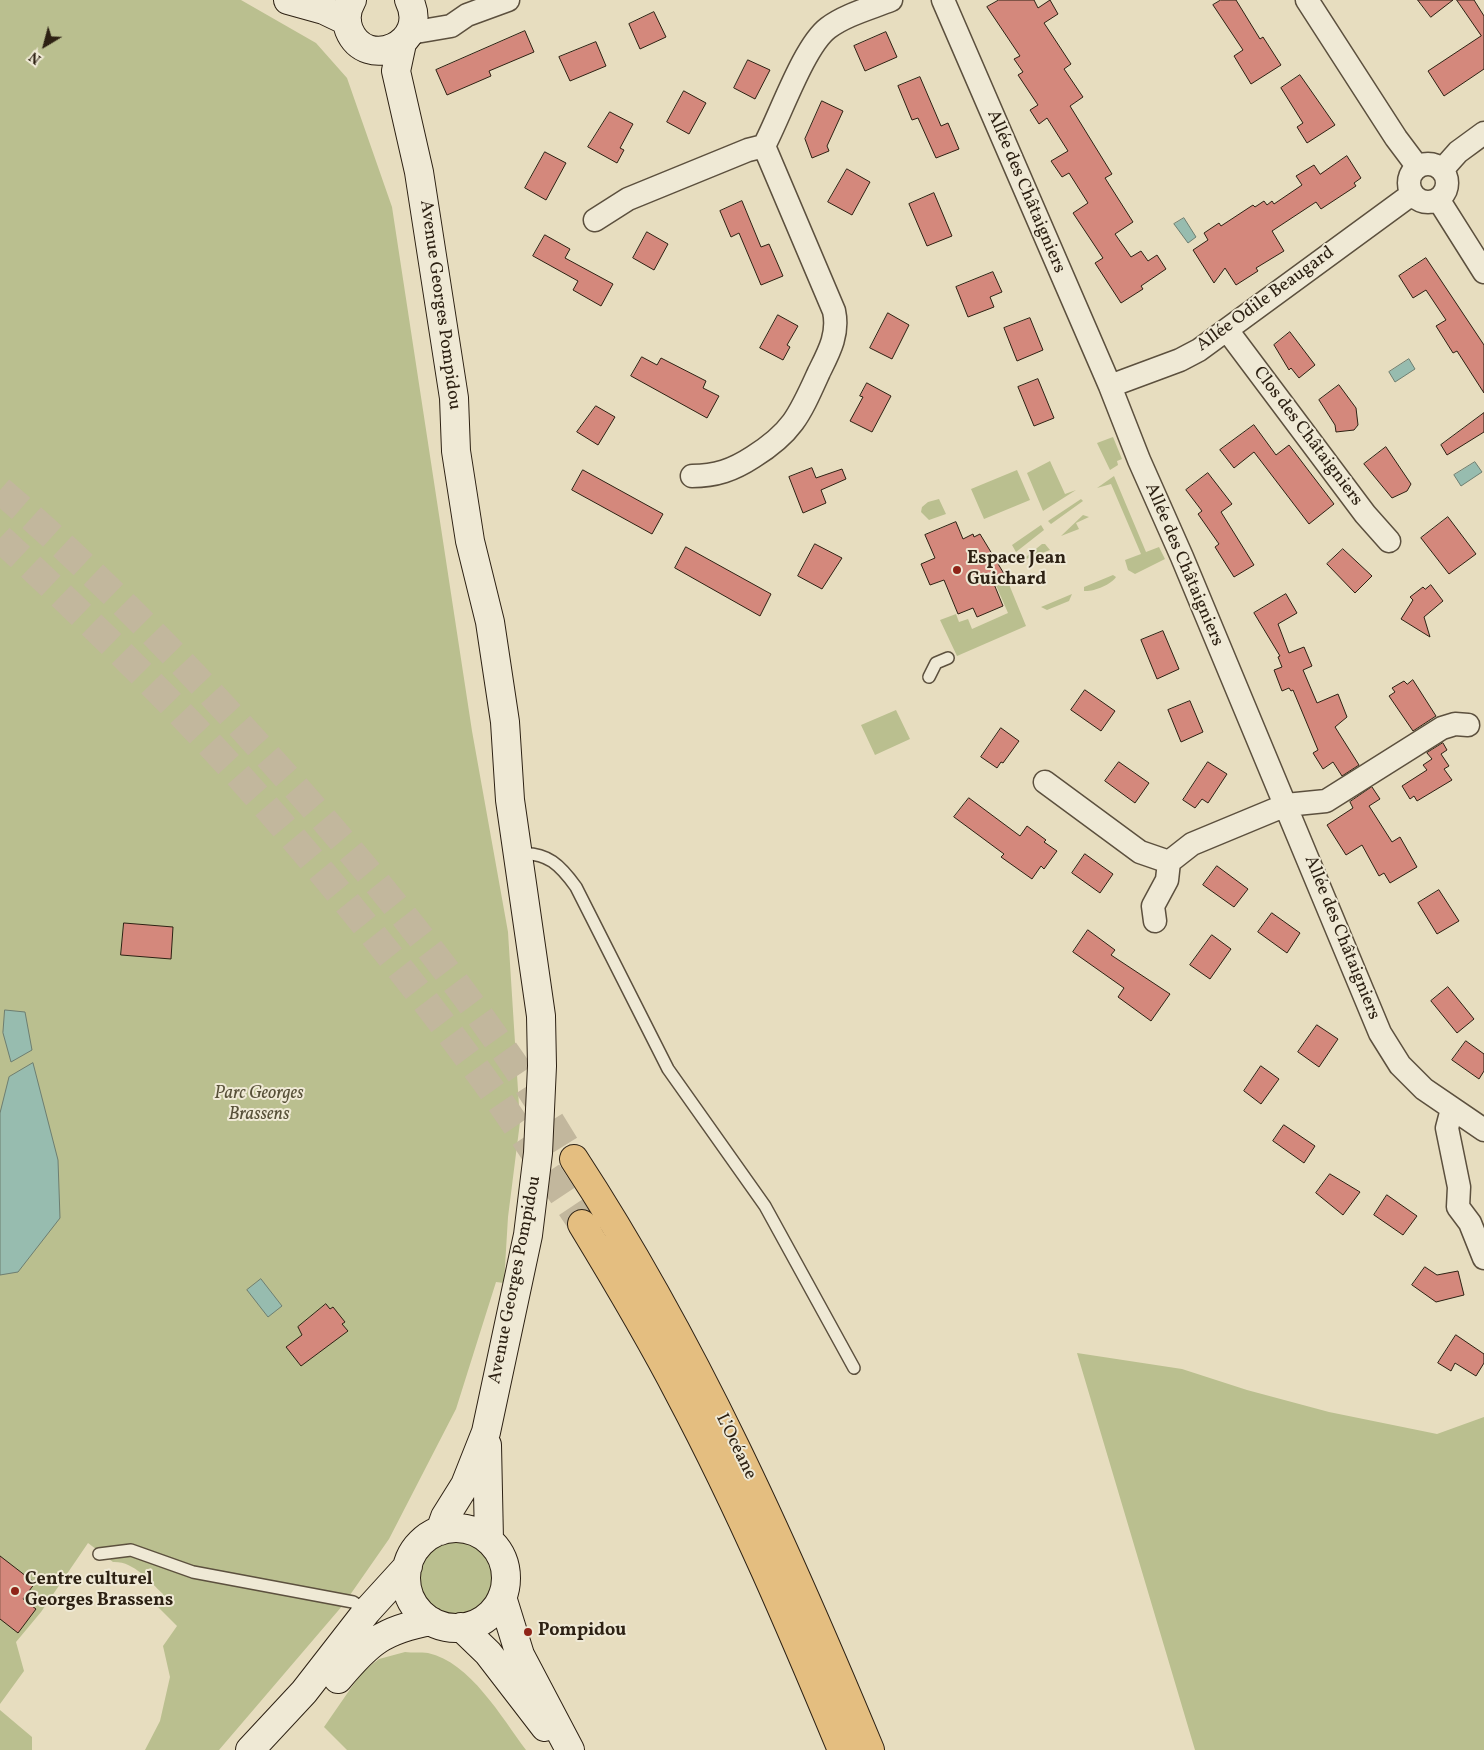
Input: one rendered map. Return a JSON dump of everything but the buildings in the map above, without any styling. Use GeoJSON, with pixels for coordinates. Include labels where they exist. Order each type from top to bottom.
{"type":"FeatureCollection","features":[{"type":"Feature","properties":{"kind":"highway","name":"L’Océane"},"geometry":{"type":"LineString","coordinates":[[574,1159],[631,1249],[702,1380],[780,1540],[870,1750]]}},
{"type":"Feature","properties":{"kind":"highway","name":"L’Océane"},"geometry":{"type":"LineString","coordinates":[[582,1224],[645,1330],[727,1488],[773,1588],[842,1750]]}},
{"type":"Feature","properties":{"kind":"street"},"geometry":{"type":"LineString","coordinates":[[288,0],[343,8],[351,34],[356,41],[375,50],[396,71]]}},
{"type":"Feature","properties":{"kind":"street"},"geometry":{"type":"LineString","coordinates":[[375,50],[387,50],[406,38],[451,26],[467,15],[508,0]]}},
{"type":"Feature","properties":{"kind":"street"},"geometry":{"type":"LineString","coordinates":[[692,476],[714,474],[736,468],[782,436],[801,412],[835,336],[834,311],[764,146],[810,50],[821,34],[839,22],[891,0]]}},
{"type":"Feature","properties":{"kind":"street","name":"Allée des Châtaigniers"},"geometry":{"type":"LineString","coordinates":[[943,0],[1110,386],[1139,460],[1182,557],[1380,1033],[1400,1065],[1424,1088],[1484,1130]]}},
{"type":"Feature","properties":{"kind":"street"},"geometry":{"type":"LineString","coordinates":[[1307,0],[1396,138],[1417,166]]}},
{"type":"Feature","properties":{"kind":"street"},"geometry":{"type":"LineString","coordinates":[[410,3],[433,13],[467,15]]}},
{"type":"Feature","properties":{"kind":"street","name":"Avenue Georges Pompidou"},"geometry":{"type":"LineString","coordinates":[[410,3],[414,21],[406,38],[396,71],[419,172],[454,398],[456,451],[470,541],[473,623],[488,723],[510,800],[519,854],[541,1016],[542,1066],[538,1153],[528,1235],[486,1432],[465,1485],[445,1517],[440,1530]]}},
{"type":"Feature","properties":{"kind":"street"},"geometry":{"type":"LineString","coordinates":[[1442,170],[1458,152],[1484,133]]}},
{"type":"Feature","properties":{"kind":"street"},"geometry":{"type":"LineString","coordinates":[[595,220],[628,199],[748,150],[764,146]]}},
{"type":"Feature","properties":{"kind":"street"},"geometry":{"type":"LineString","coordinates":[[1433,164],[1442,170],[1447,182],[1443,195],[1438,199],[1427,202],[1412,194],[1408,182],[1417,166],[1433,164]]}},
{"type":"Feature","properties":{"kind":"street","name":"Allée Odile Beaugard"},"geometry":{"type":"LineString","coordinates":[[1110,386],[1188,356],[1227,330],[1412,194]]}},
{"type":"Feature","properties":{"kind":"street"},"geometry":{"type":"LineString","coordinates":[[1438,199],[1484,272]]}},
{"type":"Feature","properties":{"kind":"street","name":"Clos des Châtaigniers"},"geometry":{"type":"LineString","coordinates":[[1227,330],[1365,514],[1389,541]]}},
{"type":"Feature","properties":{"kind":"street"},"geometry":{"type":"LineString","coordinates":[[1155,921],[1153,906],[1167,880],[1169,862],[1192,844],[1286,805],[1326,801],[1442,728],[1454,724],[1468,725]]}},
{"type":"Feature","properties":{"kind":"street"},"geometry":{"type":"LineString","coordinates":[[1045,782],[1140,852],[1169,862]]}},
{"type":"Feature","properties":{"kind":"street"},"geometry":{"type":"LineString","coordinates":[[1452,1109],[1447,1128],[1458,1187],[1458,1207],[1470,1223],[1484,1258]]}},
{"type":"Feature","properties":{"kind":"street","name":"Avenue Georges Pompidou"},"geometry":{"type":"LineString","coordinates":[[486,1432],[489,1540]]}},
{"type":"Feature","properties":{"kind":"street"},"geometry":{"type":"LineString","coordinates":[[250,1750],[304,1692],[367,1611],[408,1566],[420,1544],[429,1536],[440,1530],[466,1529],[489,1540],[500,1553],[504,1563],[506,1580],[502,1597],[495,1609],[486,1618],[474,1624],[461,1627],[446,1626],[431,1620],[418,1610],[410,1595],[407,1583],[408,1566]]}},
{"type":"Feature","properties":{"kind":"street"},"geometry":{"type":"LineString","coordinates":[[502,1597],[520,1655],[570,1750]]}},
{"type":"Feature","properties":{"kind":"street"},"geometry":{"type":"LineString","coordinates":[[273,1750],[318,1702],[362,1650],[388,1632],[431,1620]]}},
{"type":"Feature","properties":{"kind":"street"},"geometry":{"type":"LineString","coordinates":[[461,1627],[488,1653],[562,1750]]}},
{"type":"Feature","properties":{"kind":"lane"},"geometry":{"type":"LineString","coordinates":[[930,677],[936,663],[948,658]]}},
{"type":"Feature","properties":{"kind":"lane"},"geometry":{"type":"LineString","coordinates":[[519,854],[543,855],[552,860],[564,869],[576,887],[668,1069],[765,1206],[854,1368]]}},
{"type":"Feature","properties":{"kind":"lane"},"geometry":{"type":"LineString","coordinates":[[99,1554],[131,1550],[193,1572],[353,1602],[367,1611]]}},
{"type":"Feature","properties":{"kind":"green space","name":"Parc Georges Brassens"},"geometry":{"type":"Polygon","coordinates":[[[0,0],[241,0],[316,43],[347,78],[392,207],[472,731],[508,932],[520,1122],[508,1217],[504,1283],[496,1282],[456,1409],[389,1539],[343,1605],[219,1750],[145,1750],[160,1721],[170,1677],[163,1646],[177,1626],[158,1607],[163,1594],[147,1578],[128,1565],[113,1562],[88,1543],[41,1612],[16,1642],[24,1671],[0,1704],[0,0]]]}},
{"type":"Feature","properties":{"kind":"green space"},"geometry":{"type":"Polygon","coordinates":[[[1113,437],[1122,459],[1117,461],[1118,465],[1110,470],[1097,443],[1113,437]]]}},
{"type":"Feature","properties":{"kind":"green space"},"geometry":{"type":"Polygon","coordinates":[[[1050,461],[1065,494],[1076,490],[1043,511],[1027,473],[1050,461]]]}},
{"type":"Feature","properties":{"kind":"green space"},"geometry":{"type":"Polygon","coordinates":[[[1017,470],[1030,500],[984,519],[971,489],[1017,470]]]}},
{"type":"Feature","properties":{"kind":"green space"},"geometry":{"type":"Polygon","coordinates":[[[1114,476],[1146,552],[1159,547],[1165,559],[1135,574],[1128,570],[1125,560],[1141,554],[1111,484],[1097,488],[1114,476]]]}},
{"type":"Feature","properties":{"kind":"green space"},"geometry":{"type":"Polygon","coordinates":[[[939,499],[946,514],[929,520],[921,512],[922,507],[928,502],[939,499]]]}},
{"type":"Feature","properties":{"kind":"green space"},"geometry":{"type":"Polygon","coordinates":[[[1081,499],[1083,501],[1051,524],[1048,521],[1081,499]]]}},
{"type":"Feature","properties":{"kind":"green space"},"geometry":{"type":"Polygon","coordinates":[[[1083,515],[1089,517],[1076,523],[1079,529],[1061,536],[1083,515]]]}},
{"type":"Feature","properties":{"kind":"green space"},"geometry":{"type":"Polygon","coordinates":[[[1041,525],[1044,530],[1016,552],[1012,545],[1041,525]]]}},
{"type":"Feature","properties":{"kind":"green space"},"geometry":{"type":"Polygon","coordinates":[[[1042,544],[1045,544],[1050,550],[1021,561],[1042,544]]]}},
{"type":"Feature","properties":{"kind":"green space"},"geometry":{"type":"Polygon","coordinates":[[[1113,575],[1116,577],[1114,580],[1106,585],[1084,591],[1084,587],[1113,575]]]}},
{"type":"Feature","properties":{"kind":"green space"},"geometry":{"type":"Polygon","coordinates":[[[1006,577],[1026,626],[957,656],[940,620],[956,614],[959,622],[968,619],[972,629],[1008,613],[995,583],[1006,577]]]}},
{"type":"Feature","properties":{"kind":"green space"},"geometry":{"type":"Polygon","coordinates":[[[1072,594],[1069,601],[1047,610],[1041,607],[1072,594]]]}},
{"type":"Feature","properties":{"kind":"green space"},"geometry":{"type":"Polygon","coordinates":[[[896,710],[910,739],[875,755],[861,725],[896,710]]]}},
{"type":"Feature","properties":{"kind":"green space"},"geometry":{"type":"Polygon","coordinates":[[[1077,1353],[1182,1369],[1247,1390],[1329,1412],[1437,1434],[1484,1417],[1484,1750],[1195,1750],[1077,1353]]]}},
{"type":"Feature","properties":{"kind":"green space"},"geometry":{"type":"Polygon","coordinates":[[[454,1537],[469,1540],[482,1548],[490,1561],[493,1576],[490,1591],[482,1604],[469,1612],[454,1615],[439,1612],[426,1604],[418,1591],[415,1576],[418,1561],[426,1548],[439,1540],[454,1537]]]}},
{"type":"Feature","properties":{"kind":"green space"},"geometry":{"type":"Polygon","coordinates":[[[405,1652],[428,1653],[443,1658],[458,1667],[484,1693],[526,1750],[347,1750],[324,1727],[362,1672],[379,1659],[405,1652]]]}},
{"type":"Feature","properties":{"kind":"green space"},"geometry":{"type":"Polygon","coordinates":[[[0,1710],[32,1737],[32,1750],[0,1750],[0,1710]]]}},
{"type":"Feature","properties":{"kind":"water"},"geometry":{"type":"Polygon","coordinates":[[[1184,218],[1196,237],[1188,243],[1174,224],[1184,218]]]}},
{"type":"Feature","properties":{"kind":"water"},"geometry":{"type":"Polygon","coordinates":[[[1409,359],[1415,369],[1395,382],[1389,372],[1409,359]]]}},
{"type":"Feature","properties":{"kind":"water"},"geometry":{"type":"Polygon","coordinates":[[[1475,462],[1482,472],[1461,486],[1454,475],[1475,462]]]}},
{"type":"Feature","properties":{"kind":"water"},"geometry":{"type":"Polygon","coordinates":[[[5,1010],[25,1012],[32,1050],[11,1062],[3,1033],[5,1010]]]}},
{"type":"Feature","properties":{"kind":"water"},"geometry":{"type":"Polygon","coordinates":[[[33,1063],[58,1160],[60,1218],[18,1272],[0,1275],[0,1113],[9,1077],[33,1063]]]}},
{"type":"Feature","properties":{"kind":"water"},"geometry":{"type":"Polygon","coordinates":[[[261,1279],[282,1306],[268,1317],[247,1290],[261,1279]]]}},
{"type":"Feature","properties":{"kind":"tunnel"},"geometry":{"type":"LineString","coordinates":[[0,490],[67,550],[164,644],[226,710],[321,817],[385,892],[446,970],[522,1077],[574,1159]]}},
{"type":"Feature","properties":{"kind":"tunnel"},"geometry":{"type":"LineString","coordinates":[[0,538],[181,714],[283,826],[384,948],[457,1042],[582,1224]]}},
{"type":"Feature","properties":{"kind":"place","name":"Espace Jean Guichard"},"geometry":{"type":"Point","coordinates":[957,570]}},
{"type":"Feature","properties":{"kind":"place","name":"Centre culturel Georges Brassens"},"geometry":{"type":"Point","coordinates":[15,1591]}},
{"type":"Feature","properties":{"kind":"place","name":"Pompidou"},"geometry":{"type":"Point","coordinates":[528,1632]}}]}
